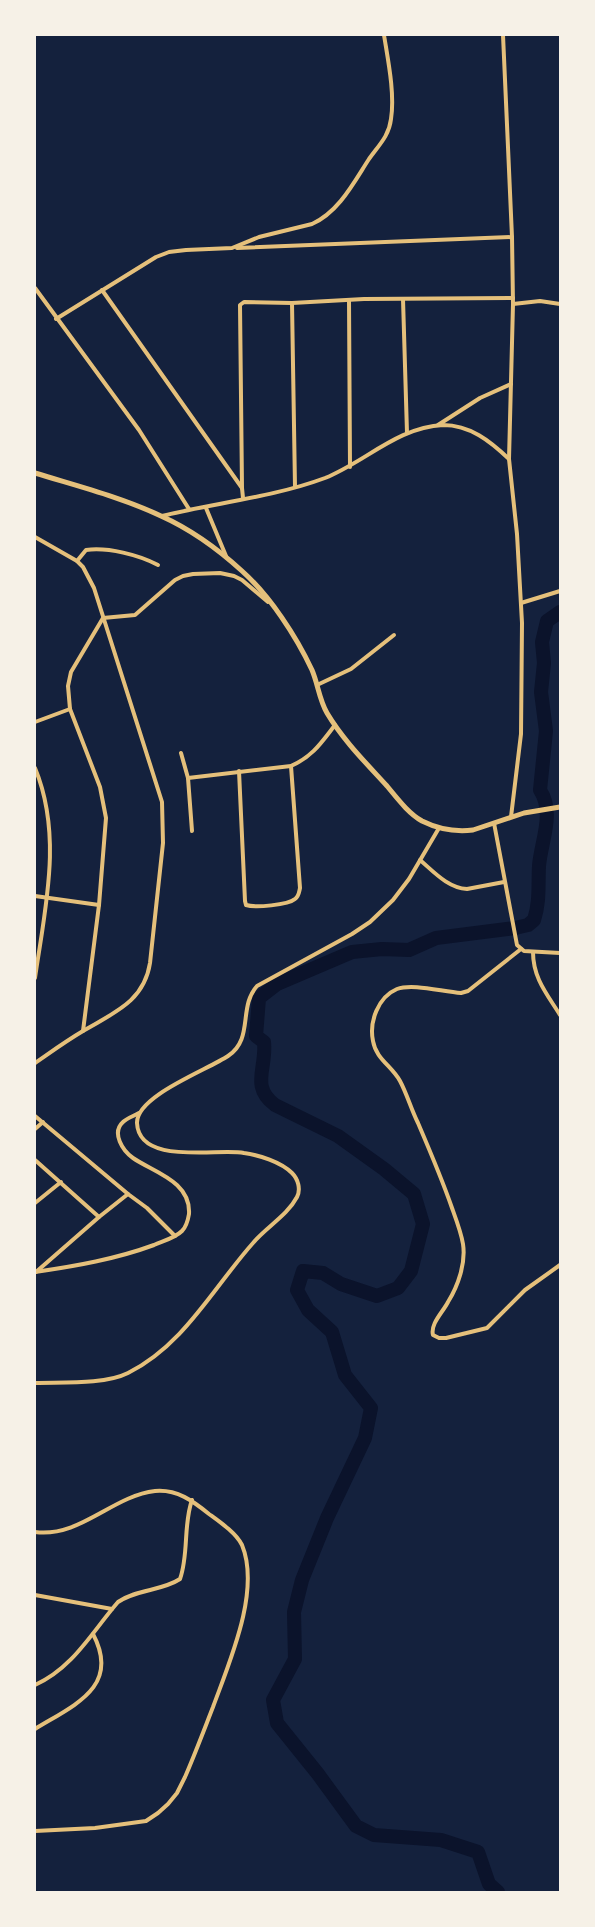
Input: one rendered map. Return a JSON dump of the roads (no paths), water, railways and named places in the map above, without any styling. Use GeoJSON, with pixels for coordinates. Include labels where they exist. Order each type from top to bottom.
{"type":"FeatureCollection","features":[{"type":"Feature","properties":{"kind":"street"},"geometry":{"type":"LineString","coordinates":[[232,248],[260,237],[319,220],[351,188],[385,139],[391,121],[391,96],[384,35]]}},
{"type":"Feature","properties":{"kind":"street"},"geometry":{"type":"LineString","coordinates":[[503,35],[513,298],[509,459],[521,603],[521,734],[511,817]]}},
{"type":"Feature","properties":{"kind":"street"},"geometry":{"type":"LineString","coordinates":[[56,319],[156,256],[169,252],[512,237]]}},
{"type":"Feature","properties":{"kind":"street"},"geometry":{"type":"LineString","coordinates":[[35,288],[139,430],[189,510]]}},
{"type":"Feature","properties":{"kind":"street"},"geometry":{"type":"LineString","coordinates":[[102,290],[242,488]]}},
{"type":"Feature","properties":{"kind":"street"},"geometry":{"type":"LineString","coordinates":[[243,498],[239,314],[240,305],[244,302],[292,303],[349,300],[513,298]]}},
{"type":"Feature","properties":{"kind":"street"},"geometry":{"type":"LineString","coordinates":[[403,299],[407,433]]}},
{"type":"Feature","properties":{"kind":"street"},"geometry":{"type":"LineString","coordinates":[[349,300],[350,467]]}},
{"type":"Feature","properties":{"kind":"street"},"geometry":{"type":"LineString","coordinates":[[513,304],[540,301],[560,304]]}},
{"type":"Feature","properties":{"kind":"street"},"geometry":{"type":"LineString","coordinates":[[292,303],[295,487]]}},
{"type":"Feature","properties":{"kind":"street"},"geometry":{"type":"LineString","coordinates":[[436,426],[480,398],[511,384]]}},
{"type":"Feature","properties":{"kind":"street"},"geometry":{"type":"LineString","coordinates":[[162,516],[206,508],[325,478],[350,467],[407,433],[436,426],[458,427],[472,431],[486,438],[509,459]]}},
{"type":"Feature","properties":{"kind":"street"},"geometry":{"type":"LineString","coordinates":[[35,473],[162,516],[196,536],[227,559],[276,608],[313,672],[327,712],[350,745],[408,810],[421,820],[439,828],[463,831],[474,830],[537,810],[560,807]]}},
{"type":"Feature","properties":{"kind":"street"},"geometry":{"type":"LineString","coordinates":[[206,508],[227,559]]}},
{"type":"Feature","properties":{"kind":"street"},"geometry":{"type":"LineString","coordinates":[[35,537],[77,561],[83,567],[94,588],[162,802],[163,843],[150,963],[145,982],[137,994],[121,1008],[104,1020],[83,1030],[35,1063]]}},
{"type":"Feature","properties":{"kind":"street"},"geometry":{"type":"LineString","coordinates":[[77,561],[86,550],[99,548],[119,552],[158,565]]}},
{"type":"Feature","properties":{"kind":"street"},"geometry":{"type":"LineString","coordinates":[[103,618],[135,615],[174,580],[183,576],[203,574],[224,573],[238,577],[276,608]]}},
{"type":"Feature","properties":{"kind":"street"},"geometry":{"type":"LineString","coordinates":[[521,603],[560,591]]}},
{"type":"Feature","properties":{"kind":"street"},"geometry":{"type":"LineString","coordinates":[[83,1030],[99,905],[105,836],[105,806],[100,786],[70,709],[68,686],[71,672],[103,618]]}},
{"type":"Feature","properties":{"kind":"street"},"geometry":{"type":"LineString","coordinates":[[316,685],[351,669],[394,635]]}},
{"type":"Feature","properties":{"kind":"street"},"geometry":{"type":"LineString","coordinates":[[35,722],[70,709]]}},
{"type":"Feature","properties":{"kind":"street"},"geometry":{"type":"LineString","coordinates":[[188,778],[291,766],[313,754],[335,724]]}},
{"type":"Feature","properties":{"kind":"street"},"geometry":{"type":"LineString","coordinates":[[181,753],[188,778],[192,831]]}},
{"type":"Feature","properties":{"kind":"street"},"geometry":{"type":"LineString","coordinates":[[239,771],[245,901],[248,906],[252,906],[287,902],[293,900],[299,894],[291,766]]}},
{"type":"Feature","properties":{"kind":"street"},"geometry":{"type":"LineString","coordinates":[[35,768],[44,790],[50,829],[50,856],[46,898],[35,978]]}},
{"type":"Feature","properties":{"kind":"street"},"geometry":{"type":"LineString","coordinates":[[494,823],[515,941],[520,949],[533,952],[560,953]]}},
{"type":"Feature","properties":{"kind":"street"},"geometry":{"type":"LineString","coordinates":[[35,1272],[87,1264],[134,1252],[175,1236],[186,1226],[189,1214],[187,1201],[182,1192],[174,1182],[125,1151],[119,1142],[119,1127],[139,1113],[145,1105],[164,1090],[230,1055],[243,1039],[250,993],[257,986],[352,934],[370,922],[393,900],[409,879],[439,828]]}},
{"type":"Feature","properties":{"kind":"street"},"geometry":{"type":"LineString","coordinates":[[420,860],[449,884],[461,889],[504,882]]}},
{"type":"Feature","properties":{"kind":"street"},"geometry":{"type":"LineString","coordinates":[[35,896],[99,905]]}},
{"type":"Feature","properties":{"kind":"street"},"geometry":{"type":"LineString","coordinates":[[520,949],[468,991],[461,993],[417,988],[397,989],[379,1005],[372,1024],[372,1034],[376,1053],[397,1075],[402,1085],[444,1184],[463,1244],[463,1262],[457,1284],[434,1325],[432,1330],[433,1336],[446,1338],[486,1328],[525,1290],[560,1265]]}},
{"type":"Feature","properties":{"kind":"street"},"geometry":{"type":"LineString","coordinates":[[533,952],[533,964],[537,977],[560,1015]]}},
{"type":"Feature","properties":{"kind":"street"},"geometry":{"type":"LineString","coordinates":[[35,1384],[110,1378],[126,1374],[144,1364],[180,1334],[253,1243],[287,1212],[298,1196],[297,1180],[293,1174],[276,1163],[244,1153],[183,1152],[162,1150],[151,1145],[144,1139],[137,1124],[139,1113]]}},
{"type":"Feature","properties":{"kind":"street"},"geometry":{"type":"LineString","coordinates":[[35,1116],[147,1208],[175,1236]]}},
{"type":"Feature","properties":{"kind":"street"},"geometry":{"type":"LineString","coordinates":[[35,1129],[43,1122]]}},
{"type":"Feature","properties":{"kind":"street"},"geometry":{"type":"LineString","coordinates":[[35,1160],[99,1217]]}},
{"type":"Feature","properties":{"kind":"street"},"geometry":{"type":"LineString","coordinates":[[35,1203],[60,1182]]}},
{"type":"Feature","properties":{"kind":"street"},"geometry":{"type":"LineString","coordinates":[[35,1272],[128,1194]]}},
{"type":"Feature","properties":{"kind":"street"},"geometry":{"type":"LineString","coordinates":[[35,1532],[46,1534],[61,1531],[132,1496],[167,1491],[192,1500],[221,1523],[241,1544],[245,1556],[247,1578],[244,1613],[230,1662],[185,1778],[172,1798],[158,1813],[146,1821],[95,1828],[35,1832]]}},
{"type":"Feature","properties":{"kind":"street"},"geometry":{"type":"LineString","coordinates":[[35,1685],[50,1678],[62,1669],[112,1609],[127,1596],[173,1583],[180,1579],[184,1563],[187,1518],[192,1500]]}},
{"type":"Feature","properties":{"kind":"street"},"geometry":{"type":"LineString","coordinates":[[35,1595],[112,1609]]}},
{"type":"Feature","properties":{"kind":"street"},"geometry":{"type":"LineString","coordinates":[[35,1729],[75,1704],[92,1690],[98,1680],[103,1657],[93,1634]]}},
{"type":"Feature","properties":{"kind":"waterway"},"geometry":{"type":"LineString","coordinates":[[498,1892],[489,1884],[478,1852],[441,1840],[374,1835],[356,1826],[277,1723],[273,1700],[295,1659],[294,1612],[302,1580],[327,1518],[365,1438],[371,1408],[345,1375],[332,1332],[308,1310],[297,1290],[303,1271],[323,1273],[341,1284],[377,1296],[398,1288],[411,1271],[423,1224],[414,1194],[384,1169],[338,1136],[275,1105],[267,1098],[261,1084],[264,1042],[256,1036],[259,998],[277,984],[352,952],[382,949],[409,950],[436,938],[515,928],[528,925],[534,920],[538,900],[540,856],[547,818],[544,799],[540,790],[546,731],[541,692],[544,663],[542,642],[547,621],[560,612]]}}]}
